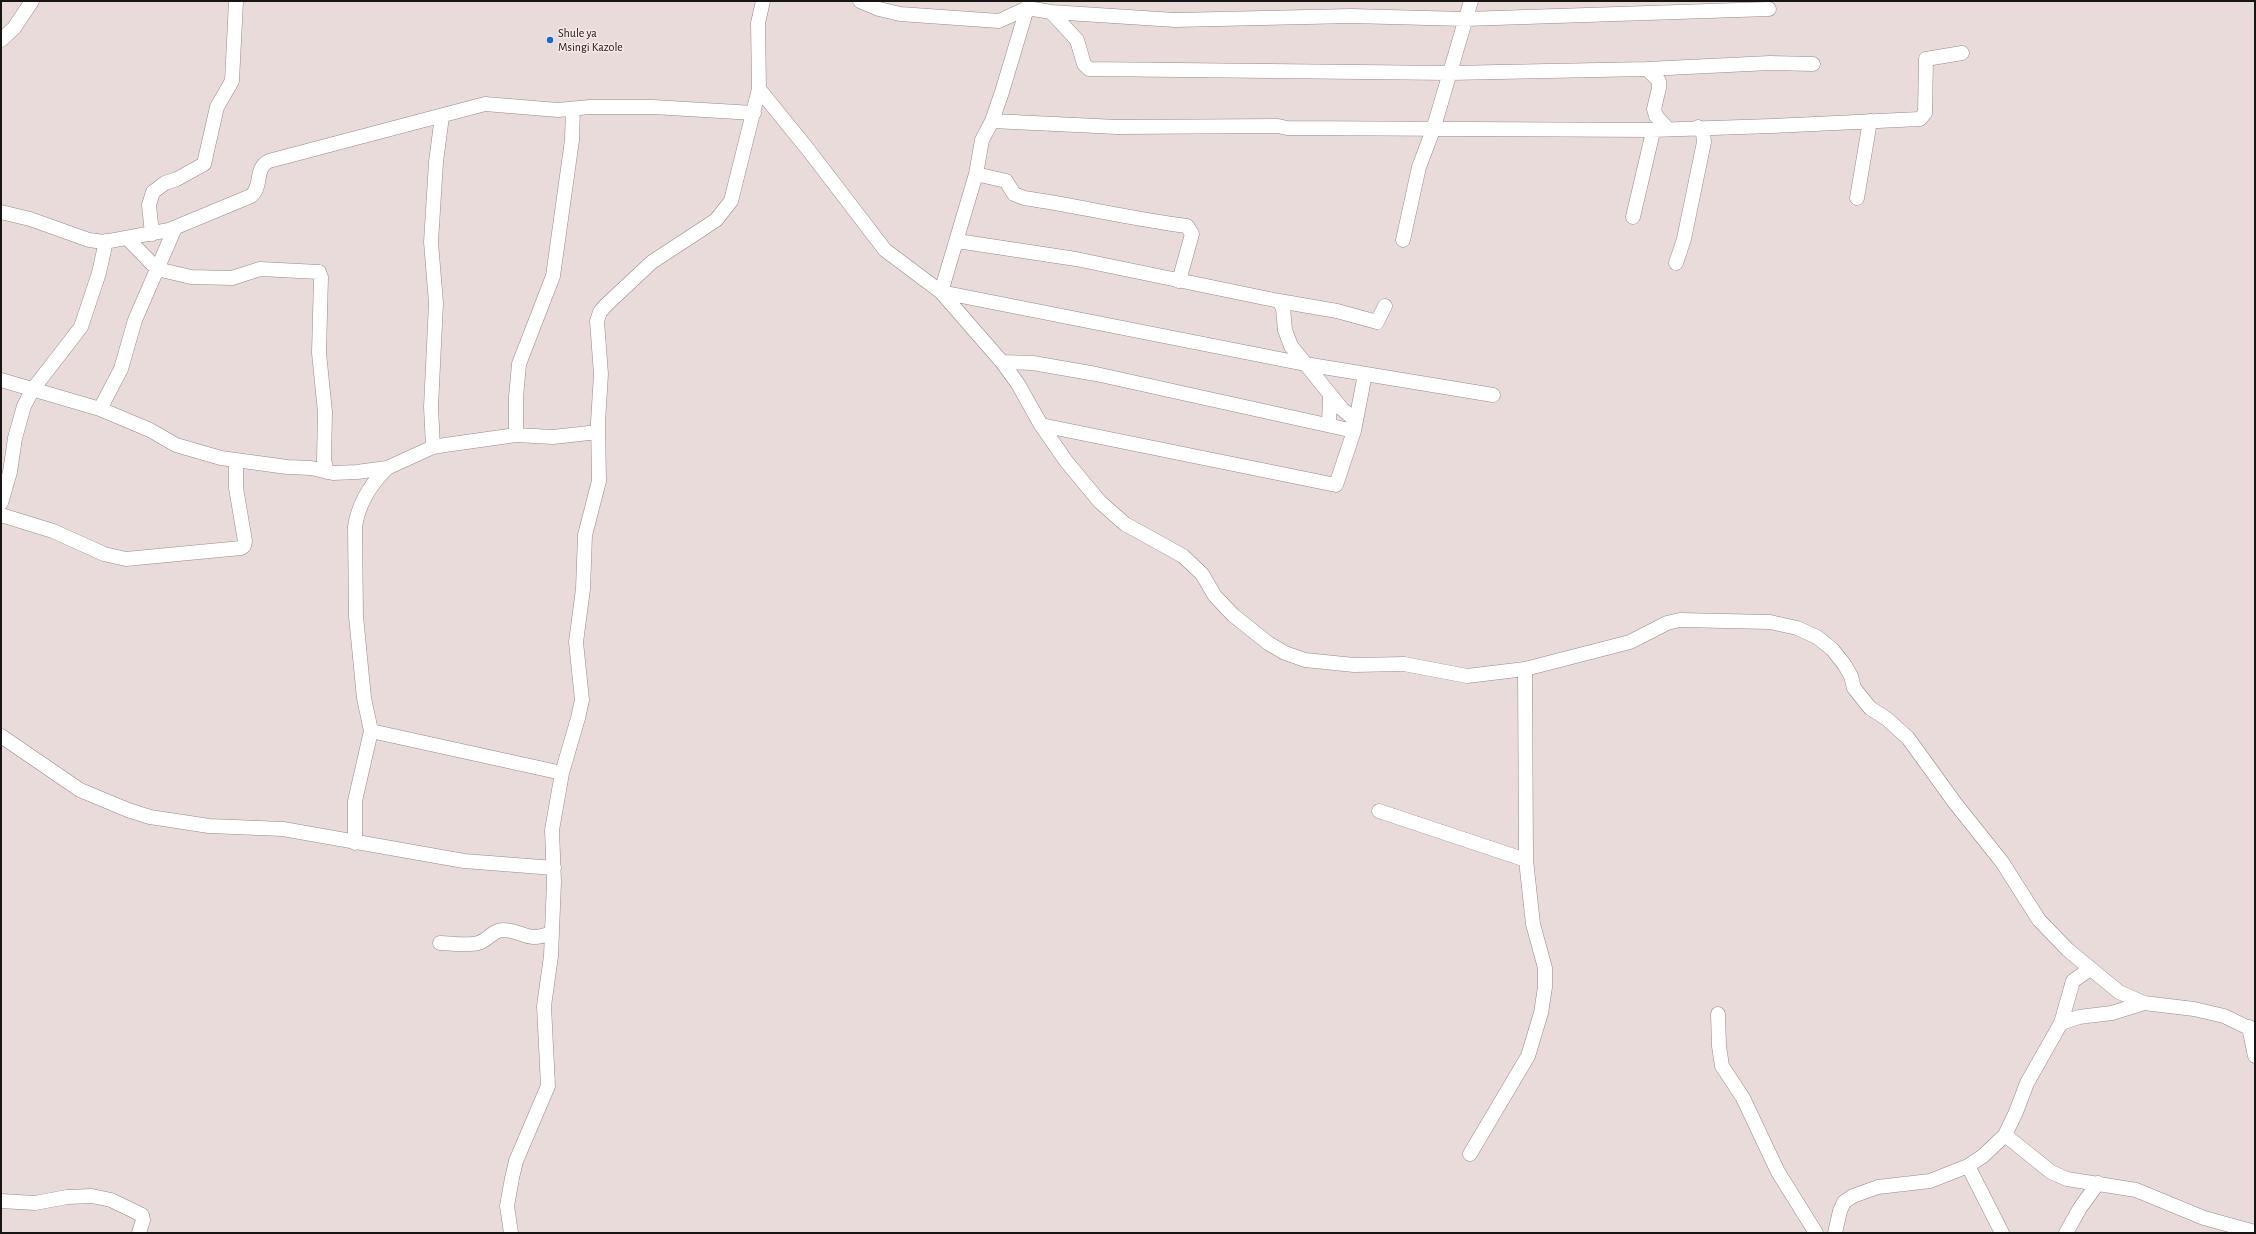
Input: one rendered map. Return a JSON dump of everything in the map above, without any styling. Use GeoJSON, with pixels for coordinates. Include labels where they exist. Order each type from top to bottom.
{"type":"FeatureCollection","features":[{"type":"Feature","properties":{"kind":"street"},"geometry":{"type":"LineString","coordinates":[[1,40],[14,28],[32,1]]}},
{"type":"Feature","properties":{"kind":"street"},"geometry":{"type":"LineString","coordinates":[[152,234],[149,205],[153,192],[165,183],[177,179],[204,164],[217,108],[232,81],[236,1]]}},
{"type":"Feature","properties":{"kind":"street"},"geometry":{"type":"LineString","coordinates":[[511,1233],[507,1206],[512,1178],[520,1153],[548,1086],[544,1006],[546,982],[551,966],[554,868],[552,830],[562,772],[582,700],[576,642],[583,589],[585,535],[599,480],[598,432],[601,374],[597,321],[600,312],[652,262],[688,240],[722,214],[731,201],[759,89],[758,23],[763,1]]}},
{"type":"Feature","properties":{"kind":"street"},"geometry":{"type":"LineString","coordinates":[[860,1],[879,9],[901,7],[999,21],[1017,14],[1028,5]]}},
{"type":"Feature","properties":{"kind":"street"},"geometry":{"type":"LineString","coordinates":[[1403,240],[1419,167],[1433,130],[1471,1]]}},
{"type":"Feature","properties":{"kind":"street"},"geometry":{"type":"LineString","coordinates":[[941,292],[976,174],[982,140],[992,121],[1028,5]]}},
{"type":"Feature","properties":{"kind":"street"},"geometry":{"type":"LineString","coordinates":[[1028,5],[1051,12],[1174,20],[1351,16],[1465,19],[1769,9]]}},
{"type":"Feature","properties":{"kind":"street"},"geometry":{"type":"LineString","coordinates":[[1051,12],[1077,40],[1084,64],[1089,69],[1450,73],[1646,69],[1770,63],[1813,64]]}},
{"type":"Feature","properties":{"kind":"street"},"geometry":{"type":"LineString","coordinates":[[992,121],[1118,127],[1278,126],[1287,128],[1433,130],[1597,128],[1652,130],[1667,128],[1772,126],[1870,121],[1922,117],[1926,113],[1926,59],[1962,53]]}},
{"type":"Feature","properties":{"kind":"street"},"geometry":{"type":"LineString","coordinates":[[1646,69],[1658,81],[1659,88],[1654,109],[1656,116],[1667,128]]}},
{"type":"Feature","properties":{"kind":"street"},"geometry":{"type":"LineString","coordinates":[[759,89],[792,127],[885,250],[941,292],[1002,362],[1018,384],[1041,425],[1066,461],[1100,502],[1125,524],[1183,556],[1202,574],[1215,596],[1233,615],[1268,643],[1285,653],[1305,660],[1322,663],[1404,664],[1467,676],[1524,669],[1630,642],[1667,623],[1680,620],[1770,622],[1797,628],[1816,637],[1832,649],[1851,676],[1854,688],[1870,708],[1887,719],[1908,738],[1955,803],[2002,862],[2039,920],[2090,969],[2119,992],[2144,1003],[2202,1010],[2224,1016],[2252,1029],[2255,1056]]}},
{"type":"Feature","properties":{"kind":"street"},"geometry":{"type":"LineString","coordinates":[[1,212],[30,219],[89,240],[106,241],[152,234],[175,228],[251,196],[257,187],[260,169],[269,161],[486,104],[558,110],[653,107],[754,113]]}},
{"type":"Feature","properties":{"kind":"street"},"geometry":{"type":"LineString","coordinates":[[516,435],[516,397],[519,364],[553,276],[572,140],[573,109]]}},
{"type":"Feature","properties":{"kind":"street"},"geometry":{"type":"LineString","coordinates":[[433,447],[431,406],[436,303],[430,242],[436,162],[442,116]]}},
{"type":"Feature","properties":{"kind":"street"},"geometry":{"type":"LineString","coordinates":[[1857,198],[1870,121]]}},
{"type":"Feature","properties":{"kind":"street"},"geometry":{"type":"LineString","coordinates":[[1676,263],[1684,239],[1702,153],[1703,133],[1698,127]]}},
{"type":"Feature","properties":{"kind":"street"},"geometry":{"type":"LineString","coordinates":[[1633,217],[1652,136],[1652,130]]}},
{"type":"Feature","properties":{"kind":"street"},"geometry":{"type":"LineString","coordinates":[[976,174],[1006,181],[1014,194],[1024,198],[1089,208],[1128,218],[1187,226],[1192,234],[1179,281]]}},
{"type":"Feature","properties":{"kind":"street"},"geometry":{"type":"LineString","coordinates":[[100,409],[120,369],[135,320],[175,228]]}},
{"type":"Feature","properties":{"kind":"street"},"geometry":{"type":"LineString","coordinates":[[127,238],[157,269],[203,279],[238,278],[260,269],[319,272],[321,277],[319,353],[325,412],[324,460],[327,472]]}},
{"type":"Feature","properties":{"kind":"street"},"geometry":{"type":"LineString","coordinates":[[1,503],[10,472],[15,438],[21,415],[33,389],[80,327],[99,273],[106,241]]}},
{"type":"Feature","properties":{"kind":"street"},"geometry":{"type":"LineString","coordinates":[[957,241],[1076,259],[1279,301],[1337,311],[1377,322],[1385,306]]}},
{"type":"Feature","properties":{"kind":"street"},"geometry":{"type":"LineString","coordinates":[[941,292],[1305,364],[1493,395]]}},
{"type":"Feature","properties":{"kind":"street"},"geometry":{"type":"LineString","coordinates":[[1279,301],[1283,308],[1288,339],[1305,364],[1325,385],[1330,395],[1355,426]]}},
{"type":"Feature","properties":{"kind":"street"},"geometry":{"type":"LineString","coordinates":[[1002,362],[1033,363],[1096,374],[1329,425],[1355,426]]}},
{"type":"Feature","properties":{"kind":"street"},"geometry":{"type":"LineString","coordinates":[[1041,425],[1336,485],[1355,426],[1365,374]]}},
{"type":"Feature","properties":{"kind":"street"},"geometry":{"type":"LineString","coordinates":[[1,380],[100,409],[137,424],[184,448],[221,458],[287,467],[311,468],[327,472],[357,472],[387,468],[433,447],[516,435],[553,437],[598,432]]}},
{"type":"Feature","properties":{"kind":"street"},"geometry":{"type":"LineString","coordinates":[[1329,425],[1330,395]]}},
{"type":"Feature","properties":{"kind":"street"},"geometry":{"type":"LineString","coordinates":[[1,515],[53,531],[104,554],[126,560],[241,548],[244,546],[245,542],[236,488],[236,460]]}},
{"type":"Feature","properties":{"kind":"street"},"geometry":{"type":"LineString","coordinates":[[355,843],[355,801],[371,731],[364,698],[356,616],[355,527],[356,518],[371,487],[387,468]]}},
{"type":"Feature","properties":{"kind":"street"},"geometry":{"type":"LineString","coordinates":[[1470,1154],[1525,1062],[1541,1013],[1545,968],[1533,924],[1526,860],[1524,669]]}},
{"type":"Feature","properties":{"kind":"street"},"geometry":{"type":"LineString","coordinates":[[371,731],[562,772]]}},
{"type":"Feature","properties":{"kind":"street"},"geometry":{"type":"LineString","coordinates":[[1,736],[80,790],[128,810],[180,822],[209,826],[283,829],[355,843],[464,861],[554,868]]}},
{"type":"Feature","properties":{"kind":"street"},"geometry":{"type":"LineString","coordinates":[[1379,811],[1526,860]]}},
{"type":"Feature","properties":{"kind":"street"},"geometry":{"type":"LineString","coordinates":[[440,942],[474,944],[481,942],[493,933],[504,930],[535,938],[552,933]]}},
{"type":"Feature","properties":{"kind":"street"},"geometry":{"type":"LineString","coordinates":[[1835,1233],[1840,1211],[1844,1202],[1853,1196],[1878,1186],[1930,1181],[1968,1166],[1983,1156],[2005,1135],[2016,1112],[2026,1083],[2062,1023],[2073,981],[2090,969]]}},
{"type":"Feature","properties":{"kind":"street"},"geometry":{"type":"LineString","coordinates":[[2062,1023],[2079,1017],[2112,1013],[2144,1003]]}},
{"type":"Feature","properties":{"kind":"street"},"geometry":{"type":"LineString","coordinates":[[1718,1014],[1719,1046],[1722,1066],[1744,1098],[1778,1172],[1816,1233]]}},
{"type":"Feature","properties":{"kind":"street"},"geometry":{"type":"LineString","coordinates":[[2005,1135],[2051,1172],[2067,1179],[2136,1190],[2204,1218],[2255,1232]]}},
{"type":"Feature","properties":{"kind":"street"},"geometry":{"type":"LineString","coordinates":[[1968,1166],[2002,1233]]}},
{"type":"Feature","properties":{"kind":"street"},"geometry":{"type":"LineString","coordinates":[[2066,1233],[2080,1208],[2098,1183]]}},
{"type":"Feature","properties":{"kind":"street"},"geometry":{"type":"LineString","coordinates":[[1,1201],[35,1203],[81,1196],[103,1197],[142,1215],[143,1220],[140,1233]]}},
{"type":"Feature","properties":{"kind":"place","name":"Shule ya Msingi Kazole"},"geometry":{"type":"Point","coordinates":[550,40]}}]}
